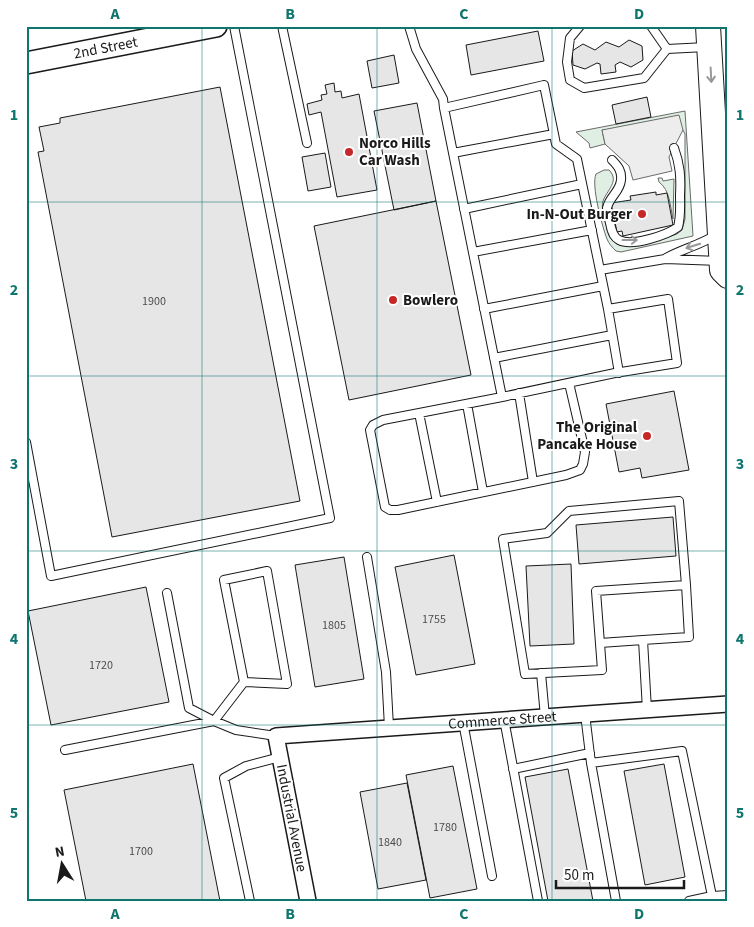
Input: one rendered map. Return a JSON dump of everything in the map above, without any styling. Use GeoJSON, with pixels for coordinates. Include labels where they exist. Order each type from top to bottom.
{"type":"FeatureCollection","features":[{"type":"Feature","properties":{"kind":"main road","name":"2nd Street"},"geometry":{"type":"LineString","coordinates":[[26,63],[189,29],[216,26]]}},
{"type":"Feature","properties":{"kind":"main road"},"geometry":{"type":"LineString","coordinates":[[709,37],[720,233],[725,269]]}},
{"type":"Feature","properties":{"kind":"street","name":"Commerce Street"},"geometry":{"type":"LineString","coordinates":[[276,736],[728,704]]}},
{"type":"Feature","properties":{"kind":"street","name":"Industrial Avenue"},"geometry":{"type":"LineString","coordinates":[[276,736],[308,901]]}},
{"type":"Feature","properties":{"kind":"lane"},"geometry":{"type":"LineString","coordinates":[[26,442],[51,576],[330,518],[234,26]]}},
{"type":"Feature","properties":{"kind":"lane"},"geometry":{"type":"LineString","coordinates":[[282,26],[306,143]]}},
{"type":"Feature","properties":{"kind":"lane"},"geometry":{"type":"LineString","coordinates":[[409,26],[416,49],[443,99],[502,397]]}},
{"type":"Feature","properties":{"kind":"lane"},"geometry":{"type":"LineString","coordinates":[[580,26],[570,38],[567,62],[570,80],[584,88],[644,78],[667,49],[709,37]]}},
{"type":"Feature","properties":{"kind":"lane"},"geometry":{"type":"LineString","coordinates":[[651,26],[667,49]]}},
{"type":"Feature","properties":{"kind":"lane"},"geometry":{"type":"LineString","coordinates":[[444,108],[544,85],[556,144],[577,159],[608,309],[619,373]]}},
{"type":"Feature","properties":{"kind":"lane"},"geometry":{"type":"LineString","coordinates":[[454,154],[554,134]]}},
{"type":"Feature","properties":{"kind":"lane"},"geometry":{"type":"LineString","coordinates":[[612,160],[620,169],[622,179],[619,190],[611,199],[607,208],[612,233],[618,240],[627,242],[658,237],[672,232],[678,227],[681,216],[680,166],[674,148]]}},
{"type":"Feature","properties":{"kind":"lane"},"geometry":{"type":"LineString","coordinates":[[464,209],[582,184]]}},
{"type":"Feature","properties":{"kind":"lane"},"geometry":{"type":"LineString","coordinates":[[473,252],[592,230]]}},
{"type":"Feature","properties":{"kind":"lane"},"geometry":{"type":"LineString","coordinates":[[665,259],[720,233]]}},
{"type":"Feature","properties":{"kind":"lane"},"geometry":{"type":"LineString","coordinates":[[600,270],[665,259],[725,269]]}},
{"type":"Feature","properties":{"kind":"lane"},"geometry":{"type":"LineString","coordinates":[[484,309],[603,286]]}},
{"type":"Feature","properties":{"kind":"lane"},"geometry":{"type":"LineString","coordinates":[[569,383],[585,452],[580,470],[566,475],[398,510],[390,510],[385,507],[370,430],[373,425],[383,420],[619,373],[677,363],[668,299],[608,309]]}},
{"type":"Feature","properties":{"kind":"lane"},"geometry":{"type":"LineString","coordinates":[[494,358],[612,335]]}},
{"type":"Feature","properties":{"kind":"lane"},"geometry":{"type":"LineString","coordinates":[[519,394],[533,482]]}},
{"type":"Feature","properties":{"kind":"lane"},"geometry":{"type":"LineString","coordinates":[[467,404],[483,492]]}},
{"type":"Feature","properties":{"kind":"lane"},"geometry":{"type":"LineString","coordinates":[[420,413],[437,502]]}},
{"type":"Feature","properties":{"kind":"lane"},"geometry":{"type":"LineString","coordinates":[[600,643],[689,637],[686,585],[679,501],[569,511],[547,533],[503,539],[525,674],[602,670],[596,591],[686,585]]}},
{"type":"Feature","properties":{"kind":"lane"},"geometry":{"type":"LineString","coordinates":[[367,557],[386,672],[389,727]]}},
{"type":"Feature","properties":{"kind":"lane"},"geometry":{"type":"LineString","coordinates":[[64,750],[214,721],[244,682],[224,580],[266,571],[287,684],[244,682]]}},
{"type":"Feature","properties":{"kind":"lane"},"geometry":{"type":"LineString","coordinates":[[167,593],[189,708],[236,730],[276,736]]}},
{"type":"Feature","properties":{"kind":"lane"},"geometry":{"type":"LineString","coordinates":[[643,640],[647,710]]}},
{"type":"Feature","properties":{"kind":"lane"},"geometry":{"type":"LineString","coordinates":[[542,673],[545,717]]}},
{"type":"Feature","properties":{"kind":"lane"},"geometry":{"type":"LineString","coordinates":[[585,714],[591,763],[616,901]]}},
{"type":"Feature","properties":{"kind":"lane"},"geometry":{"type":"LineString","coordinates":[[504,720],[538,901]]}},
{"type":"Feature","properties":{"kind":"lane"},"geometry":{"type":"LineString","coordinates":[[463,722],[492,876]]}},
{"type":"Feature","properties":{"kind":"lane"},"geometry":{"type":"LineString","coordinates":[[591,763],[682,752],[713,898]]}},
{"type":"Feature","properties":{"kind":"lane"},"geometry":{"type":"LineString","coordinates":[[513,769],[590,753]]}},
{"type":"Feature","properties":{"kind":"lane"},"geometry":{"type":"LineString","coordinates":[[250,901],[224,778],[246,766],[280,757]]}},
{"type":"Feature","properties":{"kind":"lane"},"geometry":{"type":"LineString","coordinates":[[688,901],[728,895]]}},
{"type":"Feature","properties":{"kind":"green space"},"geometry":{"type":"Polygon","coordinates":[[[685,111],[693,236],[621,252],[616,251],[608,241],[600,216],[595,187],[596,174],[609,170],[612,174],[612,186],[603,201],[602,207],[608,233],[613,241],[619,244],[635,245],[677,234],[682,230],[685,219],[685,134],[683,130],[602,130],[605,144],[590,148],[589,143],[576,132],[685,111]]]}},
{"type":"Feature","properties":{"kind":"green space"},"geometry":{"type":"Polygon","coordinates":[[[658,178],[662,178],[663,181],[674,179],[673,219],[667,194],[658,178]]]}},
{"type":"Feature","properties":{"kind":"shaded area"},"geometry":{"type":"Polygon","coordinates":[[[679,115],[683,130],[669,157],[672,171],[633,180],[629,166],[605,144],[602,130],[679,115]]]}},
{"type":"Feature","properties":{"kind":"building"},"geometry":{"type":"Polygon","coordinates":[[[538,31],[544,61],[471,75],[466,45],[538,31]]]}},
{"type":"Feature","properties":{"kind":"building"},"geometry":{"type":"Polygon","coordinates":[[[629,40],[642,46],[643,60],[631,67],[620,62],[615,65],[616,72],[601,74],[600,64],[597,63],[585,69],[573,65],[572,51],[583,44],[595,50],[606,42],[619,47],[629,40]]]}},
{"type":"Feature","properties":{"kind":"building"},"geometry":{"type":"Polygon","coordinates":[[[394,55],[399,83],[372,88],[367,61],[394,55]]]}},
{"type":"Feature","properties":{"kind":"building","name":"Norco Hills Car Wash"},"geometry":{"type":"Polygon","coordinates":[[[334,83],[335,92],[341,91],[342,98],[359,94],[377,190],[337,197],[321,112],[309,115],[307,104],[322,100],[321,95],[327,94],[325,85],[334,83]]]}},
{"type":"Feature","properties":{"kind":"building"},"geometry":{"type":"Polygon","coordinates":[[[220,87],[300,501],[112,537],[38,152],[44,151],[39,127],[60,123],[60,118],[220,87]]]}},
{"type":"Feature","properties":{"kind":"building"},"geometry":{"type":"Polygon","coordinates":[[[647,97],[651,117],[616,124],[612,105],[647,97]]]}},
{"type":"Feature","properties":{"kind":"building"},"geometry":{"type":"Polygon","coordinates":[[[417,103],[436,201],[394,210],[374,111],[417,103]]]}},
{"type":"Feature","properties":{"kind":"building","name":"Norco Hills Car Wash"},"geometry":{"type":"Polygon","coordinates":[[[325,153],[331,187],[308,191],[302,157],[325,153]]]}},
{"type":"Feature","properties":{"kind":"building","name":"In-N-Out Burger"},"geometry":{"type":"Polygon","coordinates":[[[656,192],[656,195],[667,193],[673,225],[623,236],[622,231],[617,232],[611,203],[631,200],[630,196],[656,192]]]}},
{"type":"Feature","properties":{"kind":"building","name":"Bowlero"},"geometry":{"type":"Polygon","coordinates":[[[436,201],[471,375],[349,400],[314,226],[436,201]]]}},
{"type":"Feature","properties":{"kind":"building","name":"The Original Pancake House"},"geometry":{"type":"Polygon","coordinates":[[[674,391],[689,470],[642,478],[640,468],[619,472],[606,404],[674,391]]]}},
{"type":"Feature","properties":{"kind":"building"},"geometry":{"type":"Polygon","coordinates":[[[673,517],[676,556],[579,564],[576,525],[673,517]]]}},
{"type":"Feature","properties":{"kind":"building"},"geometry":{"type":"Polygon","coordinates":[[[454,555],[475,664],[416,675],[395,567],[454,555]]]}},
{"type":"Feature","properties":{"kind":"building"},"geometry":{"type":"Polygon","coordinates":[[[344,557],[364,679],[315,687],[295,565],[344,557]]]}},
{"type":"Feature","properties":{"kind":"building"},"geometry":{"type":"Polygon","coordinates":[[[571,564],[574,644],[530,646],[526,566],[571,564]]]}},
{"type":"Feature","properties":{"kind":"building"},"geometry":{"type":"Polygon","coordinates":[[[146,587],[169,702],[51,725],[28,611],[146,587]]]}},
{"type":"Feature","properties":{"kind":"building"},"geometry":{"type":"Polygon","coordinates":[[[193,764],[220,901],[86,901],[64,790],[193,764]]]}},
{"type":"Feature","properties":{"kind":"building"},"geometry":{"type":"Polygon","coordinates":[[[664,764],[685,877],[645,885],[624,771],[664,764]]]}},
{"type":"Feature","properties":{"kind":"building"},"geometry":{"type":"Polygon","coordinates":[[[453,766],[477,889],[430,898],[406,775],[453,766]]]}},
{"type":"Feature","properties":{"kind":"building"},"geometry":{"type":"Polygon","coordinates":[[[568,769],[593,901],[548,901],[525,777],[568,769]]]}},
{"type":"Feature","properties":{"kind":"building"},"geometry":{"type":"Polygon","coordinates":[[[407,783],[426,880],[378,889],[360,792],[407,783]]]}},
{"type":"Feature","properties":{"kind":"place","name":"Norco Hills Car Wash"},"geometry":{"type":"Point","coordinates":[349,152]}},
{"type":"Feature","properties":{"kind":"place","name":"In-N-Out Burger"},"geometry":{"type":"Point","coordinates":[642,214]}},
{"type":"Feature","properties":{"kind":"place","name":"Bowlero"},"geometry":{"type":"Point","coordinates":[393,300]}},
{"type":"Feature","properties":{"kind":"place","name":"The Original Pancake House"},"geometry":{"type":"Point","coordinates":[647,436]}}]}
